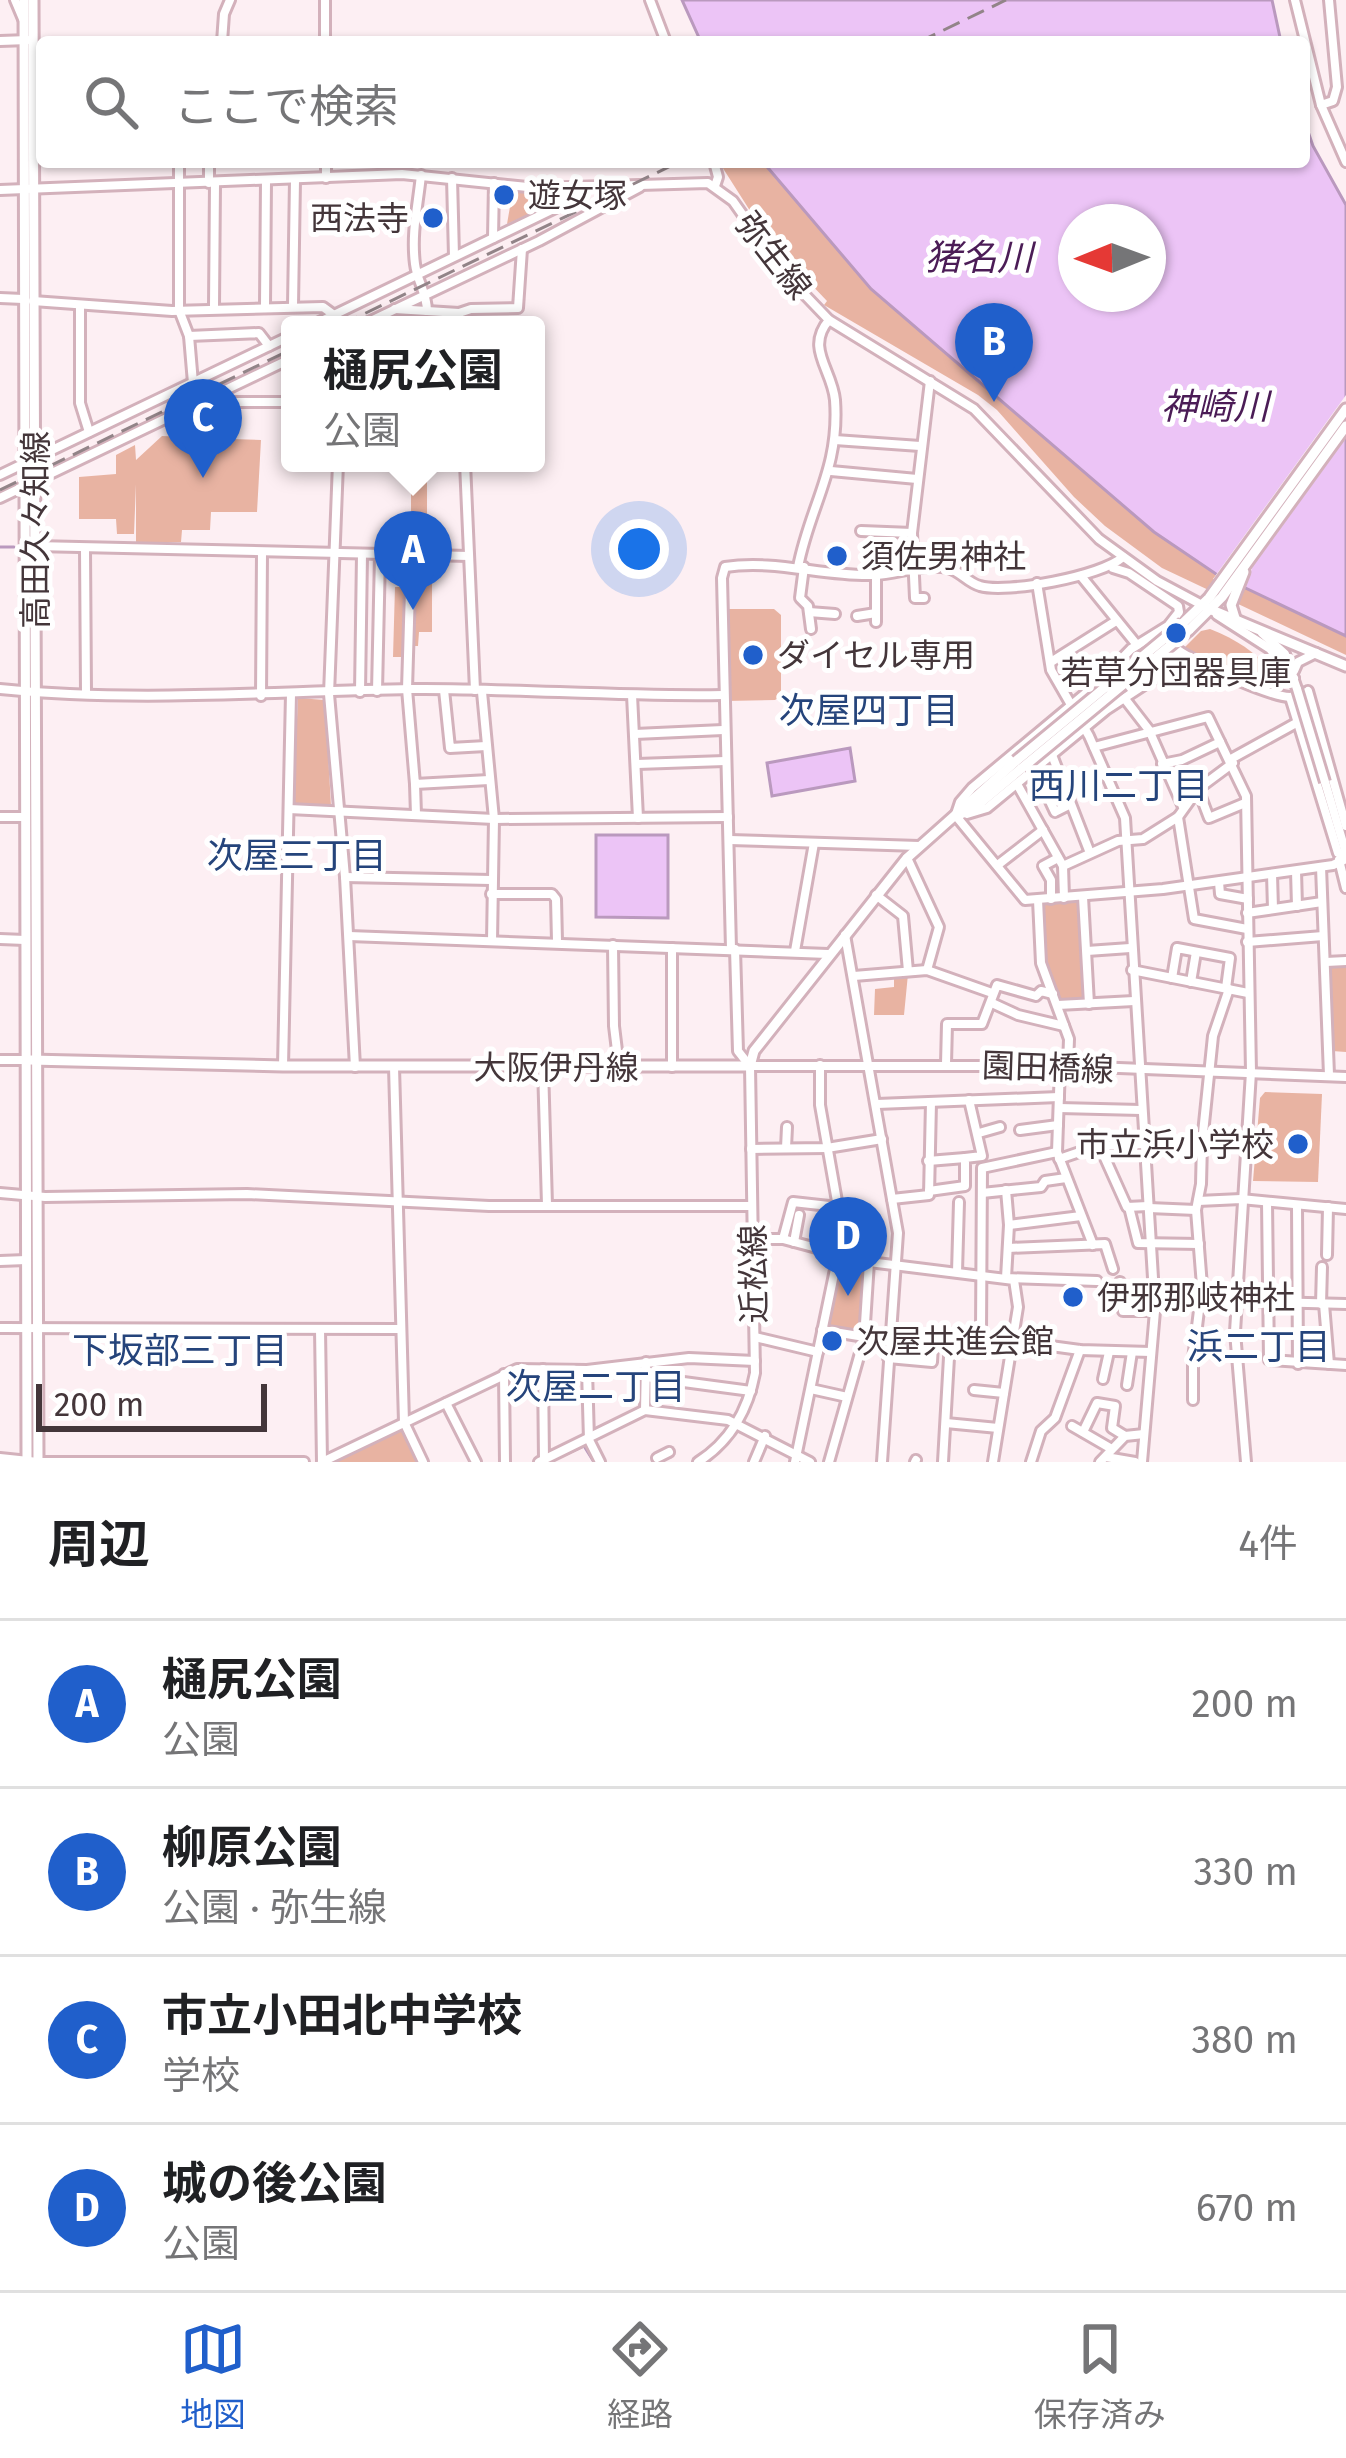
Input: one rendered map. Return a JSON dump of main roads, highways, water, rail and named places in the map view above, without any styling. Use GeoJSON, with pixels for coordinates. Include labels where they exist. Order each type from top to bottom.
{"type":"FeatureCollection","features":[{"type":"Feature","properties":{"kind":"main road","name":"高田久々知線"},"geometry":{"type":"LineString","coordinates":[[30,1060],[28,20],[33,0]]}},
{"type":"Feature","properties":{"kind":"main road"},"geometry":{"type":"LineString","coordinates":[[1210,604],[1346,409]]}},
{"type":"Feature","properties":{"kind":"main road"},"geometry":{"type":"LineString","coordinates":[[1210,604],[1246,565],[1346,426]]}},
{"type":"Feature","properties":{"kind":"main road","name":"高田久々知線"},"geometry":{"type":"LineString","coordinates":[[30,484],[35,546],[24,817],[30,1060]]}},
{"type":"Feature","properties":{"kind":"main road"},"geometry":{"type":"LineString","coordinates":[[1236,615],[1246,565]]}},
{"type":"Feature","properties":{"kind":"main road"},"geometry":{"type":"LineString","coordinates":[[1210,604],[1346,666]]}},
{"type":"Feature","properties":{"kind":"main road","name":"大阪伊丹線"},"geometry":{"type":"LineString","coordinates":[[30,1060],[394,1067],[750,1066],[754,1051],[907,858],[968,801],[1019,765],[1210,604]]}},
{"type":"Feature","properties":{"kind":"main road"},"geometry":{"type":"LineString","coordinates":[[30,1060],[32,1461]]}},
{"type":"Feature","properties":{"kind":"main road"},"geometry":{"type":"LineString","coordinates":[[31,1328],[26,1260],[32,1195]]}},
{"type":"Feature","properties":{"kind":"water"},"geometry":{"type":"Polygon","coordinates":[[[682,0],[1272,0],[1280,36],[698,36],[682,0]]]}},
{"type":"Feature","properties":{"kind":"water","name":"神崎川"},"geometry":{"type":"Polygon","coordinates":[[[1310,137],[1346,205],[1346,636],[1216,574],[1154,532],[871,289],[768,168],[1310,168],[1310,137]]]}},
{"type":"Feature","properties":{"kind":"water"},"geometry":{"type":"Polygon","coordinates":[[[850,748],[855,781],[772,796],[767,763],[850,748]]]}},
{"type":"Feature","properties":{"kind":"water"},"geometry":{"type":"Polygon","coordinates":[[[596,835],[668,835],[668,918],[596,917],[596,835]]]}},
{"type":"Feature","properties":{"kind":"waterway"},"geometry":{"type":"LineString","coordinates":[[0,547],[14,547]]}},
{"type":"Feature","properties":{"kind":"waterway"},"geometry":{"type":"LineString","coordinates":[[324,1371],[326,1457]]}},
{"type":"Feature","properties":{"kind":"waterway"},"geometry":{"type":"LineString","coordinates":[[549,1462],[584,1446],[594,1462]]}},
{"type":"Feature","properties":{"kind":"railway"},"geometry":{"type":"LineString","coordinates":[[931,36],[1006,0]]}},
{"type":"Feature","properties":{"kind":"railway"},"geometry":{"type":"LineString","coordinates":[[360,316],[667,168]]}},
{"type":"Feature","properties":{"kind":"railway"},"geometry":{"type":"LineString","coordinates":[[0,490],[281,354]]}},
{"type":"Feature","properties":{"kind":"place","name":"遊女塚"},"geometry":{"type":"Point","coordinates":[504,195]}},
{"type":"Feature","properties":{"kind":"place","name":"西法寺"},"geometry":{"type":"Point","coordinates":[433,218]}},
{"type":"Feature","properties":{"kind":"place","name":"柳原公園"},"geometry":{"type":"Point","coordinates":[994,402]}},
{"type":"Feature","properties":{"kind":"place","name":"市立小田北中学校"},"geometry":{"type":"Point","coordinates":[203,478]}},
{"type":"Feature","properties":{"kind":"place","name":"須佐男神社"},"geometry":{"type":"Point","coordinates":[837,556]}},
{"type":"Feature","properties":{"kind":"place","name":"樋尻公園"},"geometry":{"type":"Point","coordinates":[413,610]}},
{"type":"Feature","properties":{"kind":"place","name":"若草分団器具庫"},"geometry":{"type":"Point","coordinates":[1176,633]}},
{"type":"Feature","properties":{"kind":"place","name":"ダイセル専用"},"geometry":{"type":"Point","coordinates":[753,655]}},
{"type":"Feature","properties":{"kind":"place","name":"市立浜小学校"},"geometry":{"type":"Point","coordinates":[1298,1144]}},
{"type":"Feature","properties":{"kind":"place","name":"城の後公園"},"geometry":{"type":"Point","coordinates":[848,1296]}},
{"type":"Feature","properties":{"kind":"place","name":"伊邪那岐神社"},"geometry":{"type":"Point","coordinates":[1073,1297]}},
{"type":"Feature","properties":{"kind":"place","name":"次屋共進会館"},"geometry":{"type":"Point","coordinates":[832,1341]}},
{"type":"Feature","properties":{"kind":"district","name":"次屋四丁目"},"geometry":{"type":"Point","coordinates":[869,710]}},
{"type":"Feature","properties":{"kind":"district","name":"西川二丁目"},"geometry":{"type":"Point","coordinates":[1119,785]}},
{"type":"Feature","properties":{"kind":"district","name":"次屋三丁目"},"geometry":{"type":"Point","coordinates":[297,855]}},
{"type":"Feature","properties":{"kind":"district","name":"浜二丁目"},"geometry":{"type":"Point","coordinates":[1259,1346]}},
{"type":"Feature","properties":{"kind":"district","name":"下坂部三丁目"},"geometry":{"type":"Point","coordinates":[180,1350]}},
{"type":"Feature","properties":{"kind":"district","name":"次屋二丁目"},"geometry":{"type":"Point","coordinates":[596,1386]}},
{"type":"Feature","properties":{"kind":"water label","name":"猪名川"},"geometry":{"type":"Point","coordinates":[979,257]}}]}
